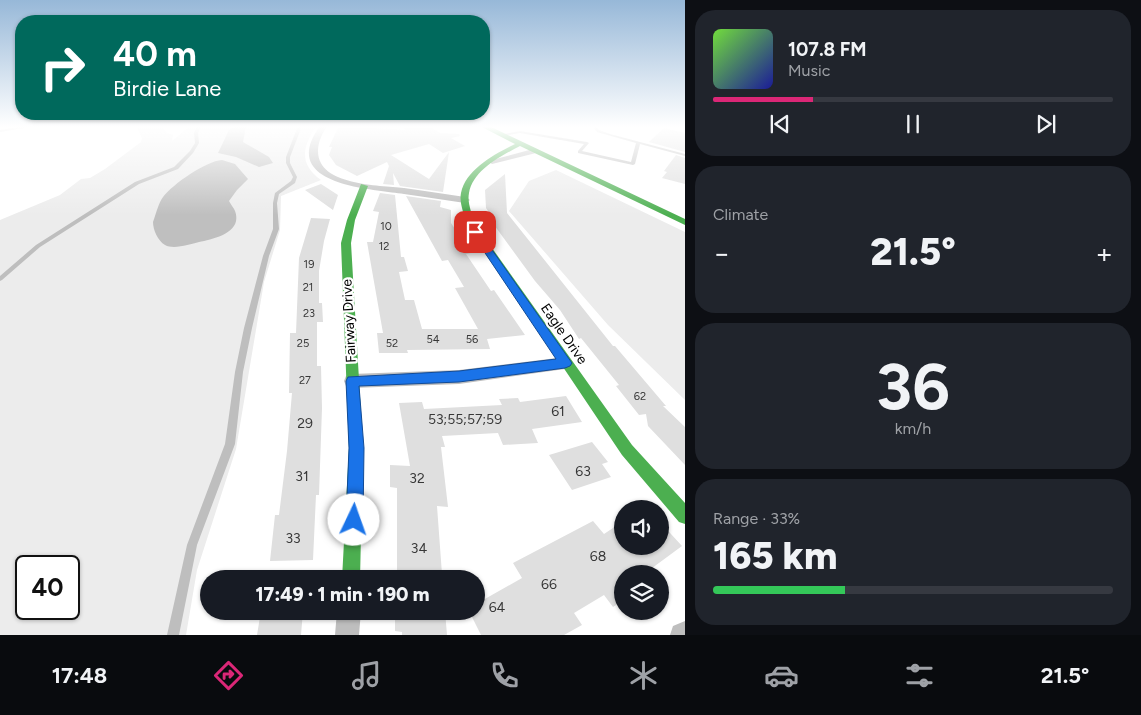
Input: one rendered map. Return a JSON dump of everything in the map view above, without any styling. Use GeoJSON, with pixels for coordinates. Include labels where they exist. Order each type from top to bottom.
{"type":"FeatureCollection","features":[{"type":"Feature","properties":{"kind":"street"},"geometry":{"type":"LineString","coordinates":[[312,156],[315,164],[321,171],[342,182],[464,200],[472,176],[501,156]]}},
{"type":"Feature","properties":{"kind":"street"},"geometry":{"type":"LineString","coordinates":[[492,161],[514,156]]}},
{"type":"Feature","properties":{"kind":"street"},"geometry":{"type":"LineString","coordinates":[[543,156],[685,222]]}},
{"type":"Feature","properties":{"kind":"street","name":"Fairway Drive"},"geometry":{"type":"LineString","coordinates":[[351,570],[356,448],[346,243],[347,233],[364,186]]}},
{"type":"Feature","properties":{"kind":"street","name":"Eagle Drive"},"geometry":{"type":"LineString","coordinates":[[464,200],[475,232],[565,363],[628,450],[685,516]]}},
{"type":"Feature","properties":{"kind":"street"},"geometry":{"type":"LineString","coordinates":[[352,381],[459,376],[565,363]]}},
{"type":"Feature","properties":{"kind":"street"},"geometry":{"type":"LineString","coordinates":[[347,635],[348,620]]}},
{"type":"Feature","properties":{"kind":"lane"},"geometry":{"type":"LineString","coordinates":[[0,279],[38,246],[137,183],[176,168],[187,156]]}},
{"type":"Feature","properties":{"kind":"lane"},"geometry":{"type":"LineString","coordinates":[[173,635],[192,545],[230,444],[239,372],[248,328],[266,256],[276,230],[275,203],[277,193],[293,182],[295,177],[288,163],[289,156]]}},
{"type":"Feature","properties":{"kind":"lane"},"geometry":{"type":"LineString","coordinates":[[595,156],[633,164],[635,156]]}},
{"type":"Feature","properties":{"kind":"shaded area"},"geometry":{"type":"Polygon","coordinates":[[[123,156],[305,156],[309,168],[321,180],[281,196],[280,230],[264,282],[236,449],[197,570],[186,635],[0,635],[0,220],[60,195],[81,179],[90,178],[123,156]]]}},
{"type":"Feature","properties":{"kind":"shaded area"},"geometry":{"type":"Polygon","coordinates":[[[230,156],[267,156],[273,163],[259,167],[230,156]]]}},
{"type":"Feature","properties":{"kind":"shaded area"},"geometry":{"type":"Polygon","coordinates":[[[222,160],[235,164],[248,179],[229,201],[235,211],[235,225],[225,234],[212,239],[177,247],[165,245],[156,235],[153,222],[163,197],[190,174],[207,164],[222,160]]]}},
{"type":"Feature","properties":{"kind":"shaded area"},"geometry":{"type":"Polygon","coordinates":[[[556,170],[685,232],[685,400],[608,325],[509,211],[529,181],[556,170]]]}},
{"type":"Feature","properties":{"kind":"building"},"geometry":{"type":"Polygon","coordinates":[[[329,156],[392,156],[429,179],[446,156],[448,156],[443,192],[400,186],[393,173],[394,185],[383,184],[389,166],[387,162],[357,176],[336,165],[329,156]]]}},
{"type":"Feature","properties":{"kind":"building"},"geometry":{"type":"Polygon","coordinates":[[[676,156],[685,158],[685,184],[662,178],[667,172],[664,171],[676,156]]]}},
{"type":"Feature","properties":{"kind":"building"},"geometry":{"type":"Polygon","coordinates":[[[505,174],[507,213],[613,346],[666,406],[663,406],[685,427],[685,465],[648,426],[646,414],[639,415],[616,386],[619,385],[581,338],[579,339],[560,310],[535,281],[489,218],[493,218],[486,208],[485,190],[505,174]]]}},
{"type":"Feature","properties":{"kind":"building"},"geometry":{"type":"Polygon","coordinates":[[[321,184],[338,195],[333,210],[305,190],[321,184]]]}},
{"type":"Feature","properties":{"kind":"building"},"geometry":{"type":"Polygon","coordinates":[[[380,193],[395,195],[401,257],[404,257],[408,271],[399,272],[405,300],[414,300],[422,329],[478,329],[455,288],[464,287],[448,260],[442,261],[406,196],[441,201],[440,207],[451,210],[451,223],[471,253],[466,254],[491,291],[494,290],[525,335],[487,339],[490,349],[407,350],[408,353],[379,353],[377,333],[383,333],[367,242],[373,242],[379,212],[373,211],[380,193]]]}},
{"type":"Feature","properties":{"kind":"building"},"geometry":{"type":"Polygon","coordinates":[[[311,218],[330,219],[319,271],[319,303],[322,303],[323,322],[317,322],[317,366],[321,366],[322,408],[319,495],[316,495],[313,560],[270,561],[275,515],[279,515],[287,451],[292,393],[289,393],[290,333],[296,333],[299,258],[311,218]]]}},
{"type":"Feature","properties":{"kind":"building"},"geometry":{"type":"Polygon","coordinates":[[[566,396],[582,422],[532,429],[538,443],[503,445],[498,433],[442,436],[445,447],[441,447],[448,507],[437,506],[442,570],[397,570],[397,488],[390,487],[390,465],[410,466],[399,403],[422,402],[424,409],[502,405],[499,399],[518,398],[520,402],[566,396]]]}},
{"type":"Feature","properties":{"kind":"building"},"geometry":{"type":"Polygon","coordinates":[[[592,442],[608,462],[602,464],[611,477],[572,490],[549,455],[592,442]]]}},
{"type":"Feature","properties":{"kind":"building"},"geometry":{"type":"Polygon","coordinates":[[[593,521],[604,534],[614,527],[614,555],[669,555],[669,532],[682,546],[656,565],[614,565],[614,606],[604,595],[574,613],[582,625],[564,635],[481,635],[474,620],[485,620],[485,599],[522,578],[513,563],[593,521]]]}},
{"type":"Feature","properties":{"kind":"building"},"geometry":{"type":"Polygon","coordinates":[[[260,620],[302,620],[301,635],[257,635],[260,620]]]}},
{"type":"Feature","properties":{"kind":"building"},"geometry":{"type":"Polygon","coordinates":[[[395,620],[446,620],[447,635],[402,635],[402,632],[395,631],[395,620]]]}},
{"type":"Feature","properties":{"kind":"traffic: fast"},"geometry":{"type":"LineString","coordinates":[[498,156],[479,170],[467,185],[465,201],[471,224],[627,450],[685,516]]}},
{"type":"Feature","properties":{"kind":"traffic: fast"},"geometry":{"type":"LineString","coordinates":[[545,156],[685,222]]}},
{"type":"Feature","properties":{"kind":"traffic: fast"},"geometry":{"type":"LineString","coordinates":[[351,570],[356,448],[346,243],[351,220],[364,186]]}},
{"type":"Feature","properties":{"kind":"route"},"geometry":{"type":"LineString","coordinates":[[354,520],[356,448],[352,381],[415,380],[500,372],[565,363],[475,232]]}}]}
